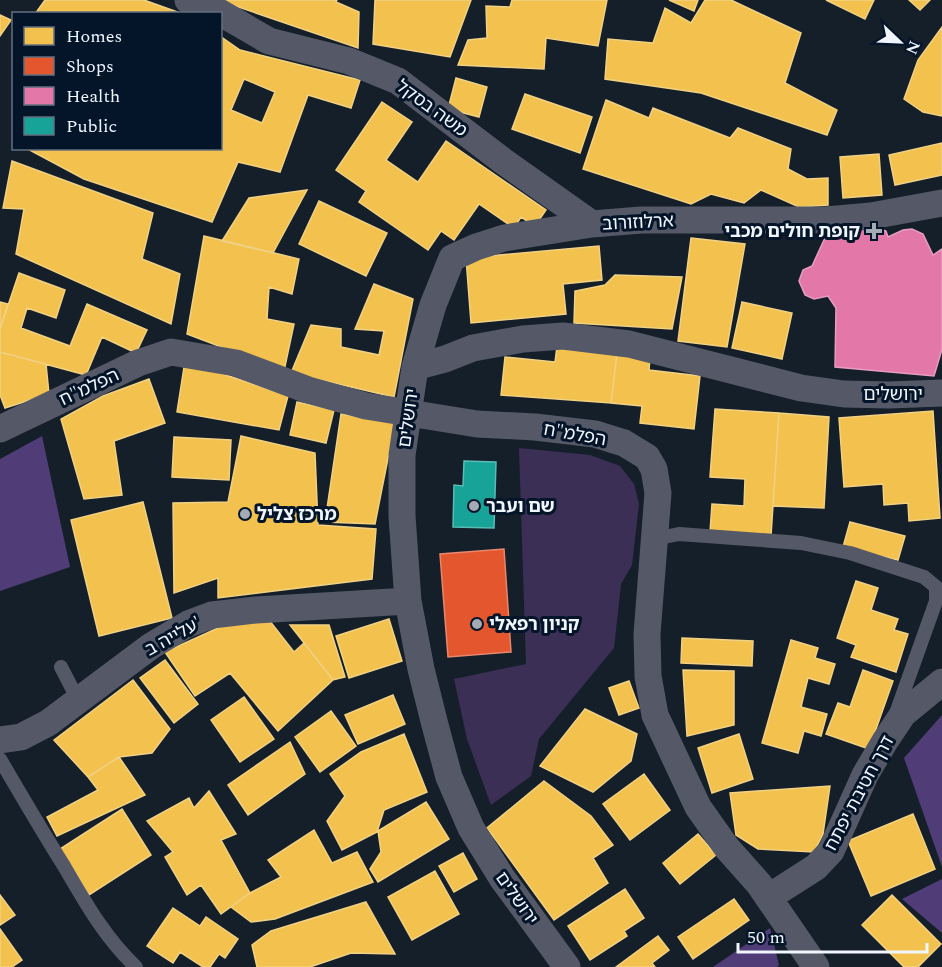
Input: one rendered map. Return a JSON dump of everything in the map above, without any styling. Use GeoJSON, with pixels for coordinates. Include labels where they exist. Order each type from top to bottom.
{"type":"FeatureCollection","features":[{"type":"Feature","properties":{"kind":"street","name":"משה בסקל"},"geometry":{"type":"LineString","coordinates":[[188,0],[219,12]]}},
{"type":"Feature","properties":{"kind":"street","name":"משה בסקל"},"geometry":{"type":"LineString","coordinates":[[222,14],[269,41],[349,61],[398,81],[503,161],[592,224]]}},
{"type":"Feature","properties":{"kind":"street","name":"ארלוזורוב"},"geometry":{"type":"LineString","coordinates":[[415,367],[433,306],[452,258],[504,238],[592,224],[641,220],[826,220],[892,213],[942,203]]}},
{"type":"Feature","properties":{"kind":"street","name":"ירושלים"},"geometry":{"type":"LineString","coordinates":[[567,967],[508,886],[471,828],[446,766],[421,669],[408,601],[402,516],[402,454],[415,367],[473,348],[523,339],[563,336],[629,344],[801,388],[867,394],[942,393]]}},
{"type":"Feature","properties":{"kind":"street","name":"הפלמ\"ח"},"geometry":{"type":"LineString","coordinates":[[0,429],[138,363],[171,352],[236,363],[308,390],[366,406],[477,424],[535,427],[595,434],[624,443],[647,457],[654,469],[658,493],[647,634],[648,676],[655,715],[698,807],[727,848],[769,897],[816,967]]}},
{"type":"Feature","properties":{"kind":"street","name":"עלייה ב'"},"geometry":{"type":"LineString","coordinates":[[0,740],[21,737],[48,723],[151,646],[188,624],[212,615],[256,610],[408,601]]}},
{"type":"Feature","properties":{"kind":"street","name":"דרך חטיבת יפתח"},"geometry":{"type":"LineString","coordinates":[[769,897],[816,867],[831,851],[865,775],[885,741],[903,714],[942,682]]}},
{"type":"Feature","properties":{"kind":"lane"},"geometry":{"type":"LineString","coordinates":[[654,539],[679,534],[801,543],[850,553],[924,577],[936,587],[936,602],[885,741]]}},
{"type":"Feature","properties":{"kind":"lane"},"geometry":{"type":"LineString","coordinates":[[61,667],[78,700]]}},
{"type":"Feature","properties":{"kind":"lane"},"geometry":{"type":"LineString","coordinates":[[0,759],[97,921],[136,967]]}},
{"type":"Feature","properties":{"kind":"shaded area"},"geometry":{"type":"Polygon","coordinates":[[[42,436],[70,567],[0,591],[0,459],[42,436]]]}},
{"type":"Feature","properties":{"kind":"shaded area"},"geometry":{"type":"Polygon","coordinates":[[[519,448],[590,455],[620,466],[634,484],[639,504],[632,565],[621,584],[614,648],[539,739],[531,776],[491,805],[467,739],[454,679],[526,664],[519,448]]]}},
{"type":"Feature","properties":{"kind":"shaded area"},"geometry":{"type":"Polygon","coordinates":[[[942,715],[942,867],[904,758],[942,715]]]}},
{"type":"Feature","properties":{"kind":"shaded area"},"geometry":{"type":"Polygon","coordinates":[[[942,879],[942,933],[902,899],[942,879]]]}},
{"type":"Feature","properties":{"kind":"shaded area"},"geometry":{"type":"Polygon","coordinates":[[[770,928],[779,965],[777,967],[713,967],[770,928]]]}},
{"type":"Feature","properties":{"kind":"building: Homes"},"geometry":{"type":"Polygon","coordinates":[[[45,0],[144,0],[177,12],[36,12],[45,0]]]}},
{"type":"Feature","properties":{"kind":"building: Homes"},"geometry":{"type":"Polygon","coordinates":[[[218,0],[337,0],[336,2],[359,12],[358,48],[218,0]]]}},
{"type":"Feature","properties":{"kind":"building: Homes"},"geometry":{"type":"Polygon","coordinates":[[[375,0],[471,0],[450,57],[373,44],[375,0]]]}},
{"type":"Feature","properties":{"kind":"building: Homes"},"geometry":{"type":"Polygon","coordinates":[[[512,0],[607,0],[598,46],[546,38],[544,69],[458,65],[468,40],[487,38],[486,6],[510,7],[512,0]]]}},
{"type":"Feature","properties":{"kind":"building: Homes"},"geometry":{"type":"Polygon","coordinates":[[[669,0],[698,0],[694,11],[669,0]]]}},
{"type":"Feature","properties":{"kind":"building: Homes"},"geometry":{"type":"Polygon","coordinates":[[[705,0],[731,0],[801,33],[785,83],[837,110],[827,135],[701,93],[605,79],[608,39],[653,43],[665,8],[691,23],[705,0]]]}},
{"type":"Feature","properties":{"kind":"building: Homes"},"geometry":{"type":"Polygon","coordinates":[[[826,0],[874,0],[865,19],[826,0]]]}},
{"type":"Feature","properties":{"kind":"building: Homes"},"geometry":{"type":"Polygon","coordinates":[[[909,0],[930,0],[920,10],[909,0]]]}},
{"type":"Feature","properties":{"kind":"building: Homes"},"geometry":{"type":"Polygon","coordinates":[[[0,15],[11,20],[0,36],[0,15]]]}},
{"type":"Feature","properties":{"kind":"building: Homes"},"geometry":{"type":"Polygon","coordinates":[[[942,27],[942,116],[923,112],[904,99],[918,60],[942,27]]]}},
{"type":"Feature","properties":{"kind":"building: Homes"},"geometry":{"type":"Polygon","coordinates":[[[222,37],[240,50],[360,80],[351,108],[308,95],[280,172],[238,162],[212,222],[84,179],[30,150],[222,150],[222,37]],[[244,79],[231,110],[262,123],[275,92],[244,79]]]}},
{"type":"Feature","properties":{"kind":"building: Homes"},"geometry":{"type":"Polygon","coordinates":[[[456,78],[487,87],[479,117],[448,109],[456,78]]]}},
{"type":"Feature","properties":{"kind":"building: Homes"},"geometry":{"type":"Polygon","coordinates":[[[525,94],[592,117],[580,153],[512,129],[525,94]]]}},
{"type":"Feature","properties":{"kind":"building: Homes"},"geometry":{"type":"Polygon","coordinates":[[[606,100],[649,118],[653,108],[730,138],[738,128],[791,149],[788,169],[807,179],[828,178],[828,205],[799,207],[761,190],[744,203],[711,194],[691,204],[583,169],[606,100]]]}},
{"type":"Feature","properties":{"kind":"building: Homes"},"geometry":{"type":"Polygon","coordinates":[[[382,102],[412,122],[386,160],[418,182],[446,141],[546,210],[535,226],[521,217],[514,228],[479,204],[454,240],[441,231],[428,250],[359,202],[366,191],[336,170],[382,102]]]}},
{"type":"Feature","properties":{"kind":"building: Homes"},"geometry":{"type":"Polygon","coordinates":[[[942,143],[942,175],[895,185],[889,155],[942,143]]]}},
{"type":"Feature","properties":{"kind":"building: Homes"},"geometry":{"type":"Polygon","coordinates":[[[879,154],[882,195],[843,198],[840,157],[879,154]]]}},
{"type":"Feature","properties":{"kind":"building: Homes"},"geometry":{"type":"Polygon","coordinates":[[[12,161],[153,213],[142,259],[180,274],[171,324],[16,254],[24,209],[3,208],[12,161]]]}},
{"type":"Feature","properties":{"kind":"building: Homes"},"geometry":{"type":"Polygon","coordinates":[[[307,190],[273,253],[222,241],[249,198],[307,190]]]}},
{"type":"Feature","properties":{"kind":"building: Homes"},"geometry":{"type":"Polygon","coordinates":[[[319,201],[387,233],[366,276],[299,244],[319,201]]]}},
{"type":"Feature","properties":{"kind":"building: Homes"},"geometry":{"type":"Polygon","coordinates":[[[204,236],[299,259],[292,294],[269,287],[267,319],[294,324],[284,371],[187,334],[204,236]]]}},
{"type":"Feature","properties":{"kind":"building: Homes"},"geometry":{"type":"Polygon","coordinates":[[[691,238],[745,244],[727,347],[678,341],[691,238]]]}},
{"type":"Feature","properties":{"kind":"building: Homes"},"geometry":{"type":"Polygon","coordinates":[[[599,246],[602,280],[563,284],[566,314],[471,323],[466,258],[599,246]]]}},
{"type":"Feature","properties":{"kind":"building: Homes"},"geometry":{"type":"Polygon","coordinates":[[[19,273],[65,290],[56,318],[27,308],[21,328],[70,346],[87,304],[147,330],[136,353],[102,337],[86,375],[0,352],[0,329],[19,273]]]}},
{"type":"Feature","properties":{"kind":"building: Homes"},"geometry":{"type":"Polygon","coordinates":[[[615,275],[682,277],[672,329],[574,323],[575,291],[605,285],[615,275]]]}},
{"type":"Feature","properties":{"kind":"building: Homes"},"geometry":{"type":"Polygon","coordinates":[[[374,284],[413,299],[394,397],[291,373],[311,325],[341,329],[341,347],[379,355],[384,331],[355,329],[374,284]]]}},
{"type":"Feature","properties":{"kind":"building: Homes"},"geometry":{"type":"Polygon","coordinates":[[[0,302],[8,304],[0,329],[0,302]]]}},
{"type":"Feature","properties":{"kind":"building: Homes"},"geometry":{"type":"Polygon","coordinates":[[[742,302],[792,313],[782,359],[732,348],[742,302]]]}},
{"type":"Feature","properties":{"kind":"building: Homes"},"geometry":{"type":"Polygon","coordinates":[[[557,346],[617,354],[611,403],[501,395],[505,357],[555,362],[557,346]]]}},
{"type":"Feature","properties":{"kind":"building: Homes"},"geometry":{"type":"Polygon","coordinates":[[[0,352],[46,364],[49,394],[5,408],[0,395],[0,352]]]}},
{"type":"Feature","properties":{"kind":"building: Homes"},"geometry":{"type":"Polygon","coordinates":[[[617,354],[650,358],[649,370],[700,376],[694,429],[640,423],[642,406],[611,403],[617,354]]]}},
{"type":"Feature","properties":{"kind":"building: Homes"},"geometry":{"type":"Polygon","coordinates":[[[185,361],[288,396],[279,430],[177,412],[185,361]]]}},
{"type":"Feature","properties":{"kind":"building: Homes"},"geometry":{"type":"Polygon","coordinates":[[[149,379],[165,423],[114,441],[122,495],[84,499],[61,419],[103,396],[149,379]]]}},
{"type":"Feature","properties":{"kind":"building: Homes"},"geometry":{"type":"Polygon","coordinates":[[[297,402],[334,410],[326,443],[290,435],[297,402]]]}},
{"type":"Feature","properties":{"kind":"building: Homes"},"geometry":{"type":"Polygon","coordinates":[[[715,409],[779,413],[771,536],[710,532],[712,504],[744,506],[745,479],[710,477],[715,409]]]}},
{"type":"Feature","properties":{"kind":"building: Homes"},"geometry":{"type":"Polygon","coordinates":[[[933,411],[940,518],[909,521],[908,503],[884,505],[883,484],[844,487],[839,418],[933,411]]]}},
{"type":"Feature","properties":{"kind":"building: Homes"},"geometry":{"type":"Polygon","coordinates":[[[779,413],[829,417],[824,508],[773,506],[779,413]]]}},
{"type":"Feature","properties":{"kind":"building: Homes"},"geometry":{"type":"Polygon","coordinates":[[[341,414],[395,423],[375,524],[325,522],[341,414]]]}},
{"type":"Feature","properties":{"kind":"building: Homes","name":"מרכז צליל"},"geometry":{"type":"Polygon","coordinates":[[[241,436],[315,453],[318,525],[376,529],[372,579],[218,598],[218,578],[174,593],[173,503],[228,502],[241,436]]]}},
{"type":"Feature","properties":{"kind":"building: Homes"},"geometry":{"type":"Polygon","coordinates":[[[174,437],[231,440],[229,480],[172,477],[174,437]]]}},
{"type":"Feature","properties":{"kind":"building: Homes"},"geometry":{"type":"Polygon","coordinates":[[[143,502],[172,618],[99,636],[71,520],[143,502]]]}},
{"type":"Feature","properties":{"kind":"building: Homes"},"geometry":{"type":"Polygon","coordinates":[[[850,522],[905,536],[898,560],[843,547],[850,522]]]}},
{"type":"Feature","properties":{"kind":"building: Homes"},"geometry":{"type":"Polygon","coordinates":[[[856,581],[878,588],[871,610],[898,619],[894,630],[908,634],[896,672],[851,657],[856,645],[837,638],[856,581]]]}},
{"type":"Feature","properties":{"kind":"building: Homes"},"geometry":{"type":"Polygon","coordinates":[[[389,619],[402,661],[349,678],[336,636],[389,619]]]}},
{"type":"Feature","properties":{"kind":"building: Homes"},"geometry":{"type":"Polygon","coordinates":[[[269,620],[294,652],[304,643],[333,680],[278,731],[230,673],[195,696],[165,652],[231,622],[269,620]]]}},
{"type":"Feature","properties":{"kind":"building: Homes"},"geometry":{"type":"Polygon","coordinates":[[[290,625],[329,625],[345,677],[333,680],[290,625]]]}},
{"type":"Feature","properties":{"kind":"building: Homes"},"geometry":{"type":"Polygon","coordinates":[[[682,638],[753,641],[752,666],[681,663],[682,638]]]}},
{"type":"Feature","properties":{"kind":"building: Homes"},"geometry":{"type":"Polygon","coordinates":[[[791,640],[818,648],[815,658],[835,664],[829,684],[808,678],[801,707],[827,714],[821,736],[804,731],[798,753],[762,743],[791,640]]]}},
{"type":"Feature","properties":{"kind":"building: Homes"},"geometry":{"type":"Polygon","coordinates":[[[165,660],[198,704],[174,723],[140,678],[165,660]]]}},
{"type":"Feature","properties":{"kind":"building: Homes"},"geometry":{"type":"Polygon","coordinates":[[[683,670],[734,671],[734,725],[687,736],[683,670]]]}},
{"type":"Feature","properties":{"kind":"building: Homes"},"geometry":{"type":"Polygon","coordinates":[[[863,670],[893,681],[869,749],[826,734],[838,703],[850,707],[863,670]]]}},
{"type":"Feature","properties":{"kind":"building: Homes"},"geometry":{"type":"Polygon","coordinates":[[[133,680],[170,729],[152,753],[119,757],[88,777],[54,740],[133,680]]]}},
{"type":"Feature","properties":{"kind":"building: Homes"},"geometry":{"type":"Polygon","coordinates":[[[629,681],[639,708],[619,715],[609,688],[629,681]]]}},
{"type":"Feature","properties":{"kind":"building: Homes"},"geometry":{"type":"Polygon","coordinates":[[[393,695],[405,724],[358,744],[345,715],[393,695]]]}},
{"type":"Feature","properties":{"kind":"building: Homes"},"geometry":{"type":"Polygon","coordinates":[[[244,697],[274,739],[240,762],[211,720],[244,697]]]}},
{"type":"Feature","properties":{"kind":"building: Homes"},"geometry":{"type":"Polygon","coordinates":[[[585,709],[637,734],[631,761],[593,792],[540,766],[585,709]]]}},
{"type":"Feature","properties":{"kind":"building: Homes"},"geometry":{"type":"Polygon","coordinates":[[[331,711],[356,746],[320,772],[295,737],[331,711]]]}},
{"type":"Feature","properties":{"kind":"building: Homes"},"geometry":{"type":"Polygon","coordinates":[[[404,734],[427,792],[384,810],[377,832],[342,850],[327,821],[345,796],[330,774],[361,752],[404,734]]]}},
{"type":"Feature","properties":{"kind":"building: Homes"},"geometry":{"type":"Polygon","coordinates":[[[739,734],[753,779],[712,793],[698,748],[739,734]]]}},
{"type":"Feature","properties":{"kind":"building: Homes"},"geometry":{"type":"Polygon","coordinates":[[[290,742],[305,774],[248,815],[228,785],[290,742]]]}},
{"type":"Feature","properties":{"kind":"building: Homes"},"geometry":{"type":"Polygon","coordinates":[[[119,757],[145,795],[57,836],[47,817],[98,790],[88,777],[119,757]]]}},
{"type":"Feature","properties":{"kind":"building: Homes"},"geometry":{"type":"Polygon","coordinates":[[[644,774],[670,810],[630,840],[603,804],[644,774]]]}},
{"type":"Feature","properties":{"kind":"building: Homes"},"geometry":{"type":"Polygon","coordinates":[[[544,781],[591,816],[613,845],[593,858],[608,883],[554,920],[487,828],[544,781]]]}},
{"type":"Feature","properties":{"kind":"building: Homes"},"geometry":{"type":"Polygon","coordinates":[[[830,786],[823,834],[814,852],[758,849],[736,835],[730,793],[830,786]]]}},
{"type":"Feature","properties":{"kind":"building: Homes"},"geometry":{"type":"Polygon","coordinates":[[[209,791],[236,834],[221,840],[250,893],[221,914],[201,885],[187,895],[165,857],[173,852],[147,821],[189,798],[194,808],[209,791]]]}},
{"type":"Feature","properties":{"kind":"building: Homes"},"geometry":{"type":"Polygon","coordinates":[[[426,802],[449,839],[378,882],[370,869],[381,852],[378,831],[426,802]]]}},
{"type":"Feature","properties":{"kind":"building: Homes"},"geometry":{"type":"Polygon","coordinates":[[[122,809],[151,855],[89,895],[60,849],[122,809]]]}},
{"type":"Feature","properties":{"kind":"building: Homes"},"geometry":{"type":"Polygon","coordinates":[[[913,814],[935,869],[871,896],[848,841],[913,814]]]}},
{"type":"Feature","properties":{"kind":"building: Homes"},"geometry":{"type":"Polygon","coordinates":[[[314,830],[332,863],[357,852],[373,882],[275,919],[251,922],[231,907],[250,893],[281,877],[268,860],[314,830]]]}},
{"type":"Feature","properties":{"kind":"building: Homes"},"geometry":{"type":"Polygon","coordinates":[[[698,834],[716,855],[680,884],[663,863],[698,834]]]}},
{"type":"Feature","properties":{"kind":"building: Homes"},"geometry":{"type":"Polygon","coordinates":[[[463,853],[477,879],[454,892],[439,866],[463,853]]]}},
{"type":"Feature","properties":{"kind":"building: Homes"},"geometry":{"type":"Polygon","coordinates":[[[435,871],[459,914],[412,940],[388,897],[435,871]]]}},
{"type":"Feature","properties":{"kind":"building: Homes"},"geometry":{"type":"Polygon","coordinates":[[[625,889],[644,918],[624,931],[627,936],[590,960],[568,926],[625,889]]]}},
{"type":"Feature","properties":{"kind":"building: Homes"},"geometry":{"type":"Polygon","coordinates":[[[0,895],[15,915],[0,925],[0,895]]]}},
{"type":"Feature","properties":{"kind":"building: Homes"},"geometry":{"type":"Polygon","coordinates":[[[892,895],[941,944],[918,967],[904,967],[862,925],[892,895]]]}},
{"type":"Feature","properties":{"kind":"building: Homes"},"geometry":{"type":"Polygon","coordinates":[[[734,899],[749,920],[693,959],[678,937],[734,899]]]}},
{"type":"Feature","properties":{"kind":"building: Homes"},"geometry":{"type":"Polygon","coordinates":[[[366,902],[395,954],[351,953],[310,967],[257,967],[252,945],[271,931],[366,902]]]}},
{"type":"Feature","properties":{"kind":"building: Homes"},"geometry":{"type":"Polygon","coordinates":[[[173,908],[200,926],[206,917],[238,939],[225,958],[219,954],[210,967],[203,967],[180,952],[173,963],[147,946],[173,908]]]}},
{"type":"Feature","properties":{"kind":"building: Homes"},"geometry":{"type":"Polygon","coordinates":[[[0,929],[22,960],[12,967],[0,967],[0,929]]]}},
{"type":"Feature","properties":{"kind":"building: Homes"},"geometry":{"type":"Polygon","coordinates":[[[658,936],[669,950],[652,963],[655,967],[616,967],[658,936]]]}},
{"type":"Feature","properties":{"kind":"building: Shops","name":"קניון רפאלי"},"geometry":{"type":"Polygon","coordinates":[[[504,549],[511,652],[448,657],[440,554],[504,549]]]}},
{"type":"Feature","properties":{"kind":"building: Health"},"geometry":{"type":"Polygon","coordinates":[[[865,224],[886,231],[888,237],[903,230],[912,229],[923,234],[933,255],[942,249],[942,349],[934,376],[835,367],[836,308],[828,296],[814,299],[805,295],[799,281],[803,270],[812,266],[830,227],[865,224]]]}},
{"type":"Feature","properties":{"kind":"building: Public","name":"שם ועבר"},"geometry":{"type":"Polygon","coordinates":[[[464,461],[496,462],[494,528],[453,527],[454,485],[463,486],[464,461]]]}},
{"type":"Feature","properties":{"kind":"place","name":"קופת חולים מכבי"},"geometry":{"type":"Point","coordinates":[874,231]}},
{"type":"Feature","properties":{"kind":"place","name":"שם ועבר"},"geometry":{"type":"Point","coordinates":[474,506]}},
{"type":"Feature","properties":{"kind":"place","name":"מרכז צליל"},"geometry":{"type":"Point","coordinates":[245,514]}},
{"type":"Feature","properties":{"kind":"place","name":"קניון רפאלי"},"geometry":{"type":"Point","coordinates":[477,624]}}]}
